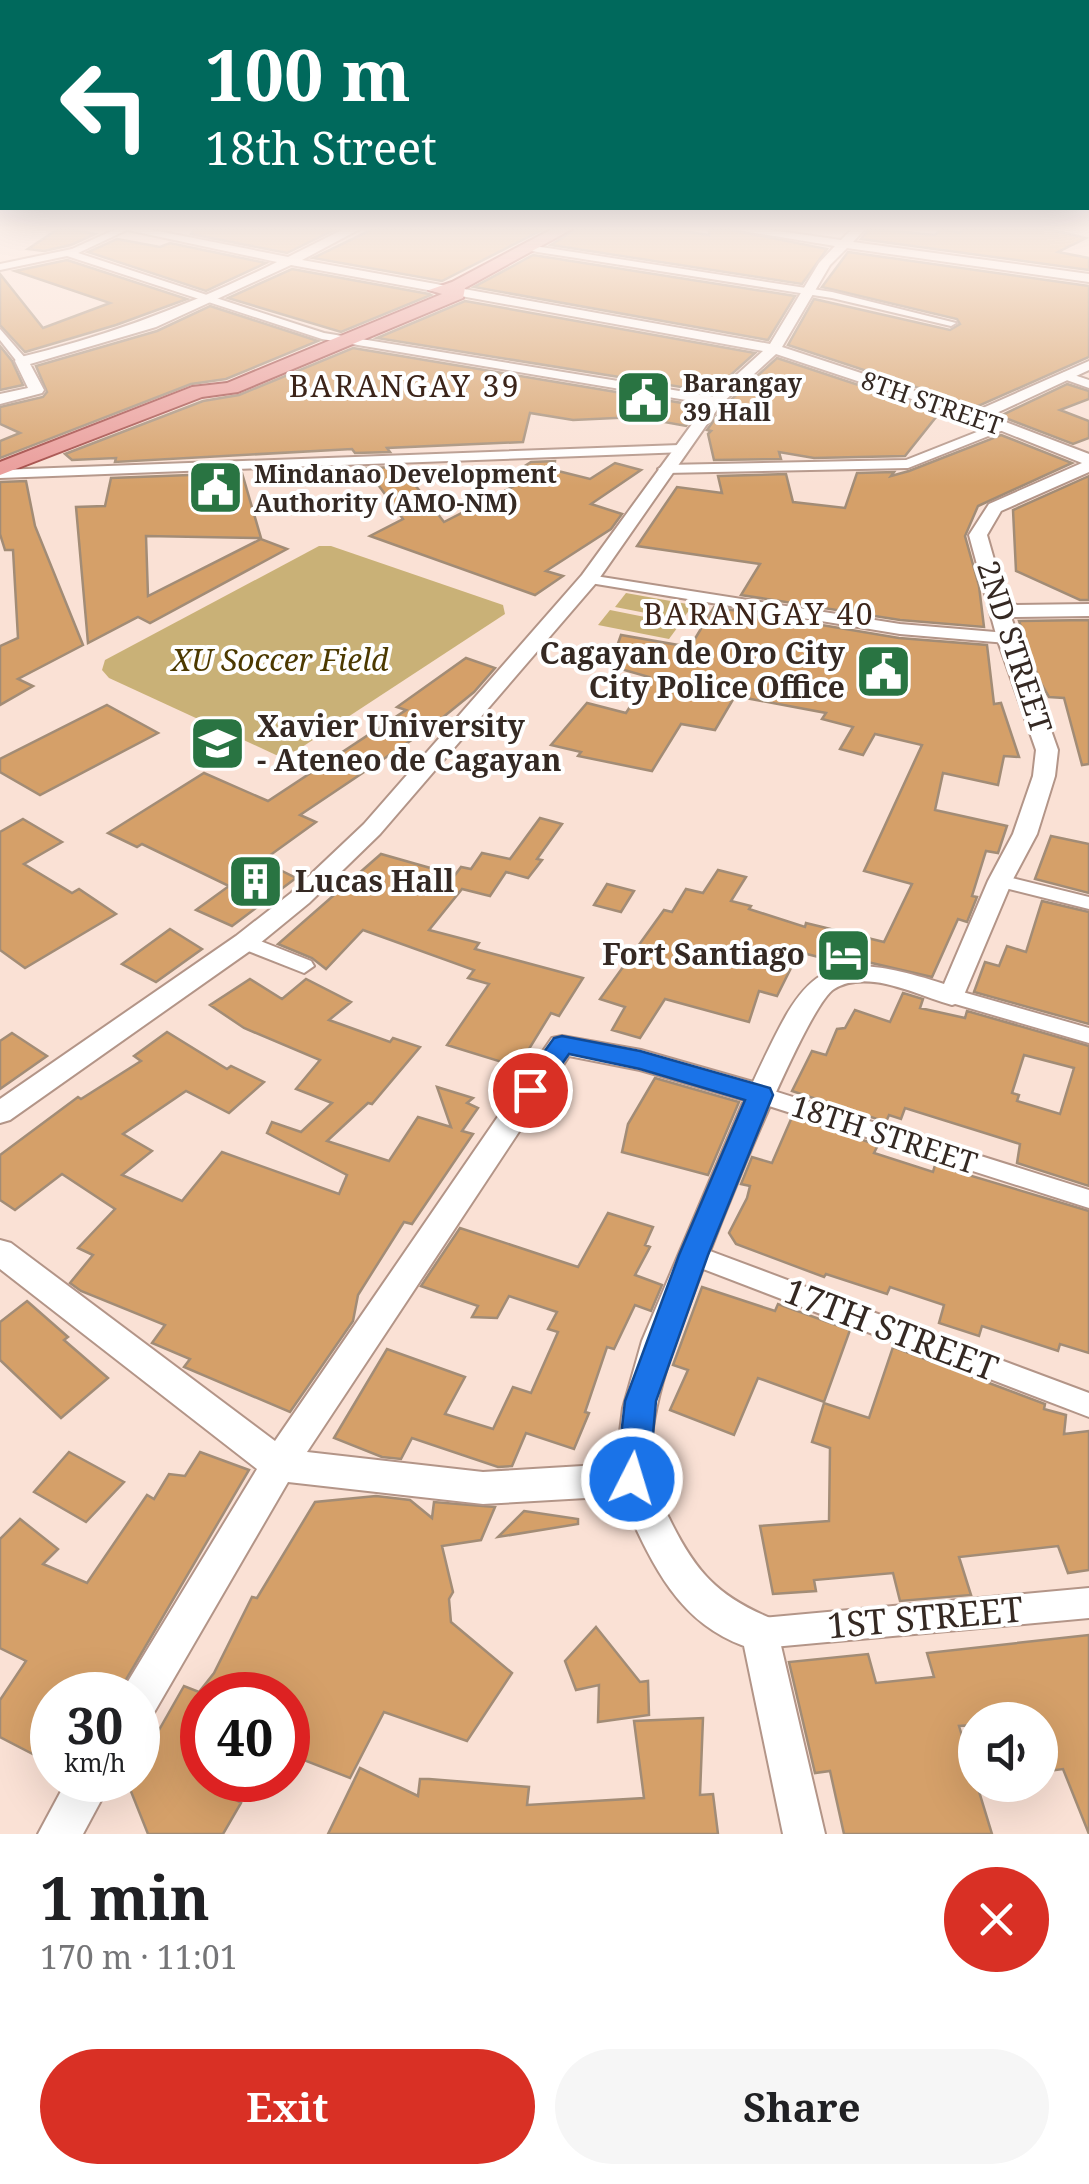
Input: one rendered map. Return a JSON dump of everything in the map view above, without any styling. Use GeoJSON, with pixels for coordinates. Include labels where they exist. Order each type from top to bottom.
{"type":"FeatureCollection","features":[{"type":"Feature","properties":{"kind":"main road"},"geometry":{"type":"LineString","coordinates":[[199,391],[211,381],[375,315]]}},
{"type":"Feature","properties":{"kind":"main road"},"geometry":{"type":"LineString","coordinates":[[0,472],[199,391],[231,388],[402,315]]}},
{"type":"Feature","properties":{"kind":"street"},"geometry":{"type":"LineString","coordinates":[[22,361],[94,347],[170,315]]}},
{"type":"Feature","properties":{"kind":"street"},"geometry":{"type":"LineString","coordinates":[[255,315],[322,336],[716,402]]}},
{"type":"Feature","properties":{"kind":"street","name":"8TH STREET"},"geometry":{"type":"LineString","coordinates":[[589,315],[774,349],[977,416],[1089,463]]}},
{"type":"Feature","properties":{"kind":"street"},"geometry":{"type":"LineString","coordinates":[[0,1113],[246,942],[300,898],[384,817],[590,579],[716,402],[774,349],[794,315]]}},
{"type":"Feature","properties":{"kind":"street"},"geometry":{"type":"LineString","coordinates":[[913,315],[950,323]]}},
{"type":"Feature","properties":{"kind":"street"},"geometry":{"type":"LineString","coordinates":[[0,332],[37,390],[0,399]]}},
{"type":"Feature","properties":{"kind":"street"},"geometry":{"type":"LineString","coordinates":[[977,416],[1089,364]]}},
{"type":"Feature","properties":{"kind":"street"},"geometry":{"type":"LineString","coordinates":[[1065,376],[1089,384]]}},
{"type":"Feature","properties":{"kind":"street"},"geometry":{"type":"LineString","coordinates":[[665,469],[908,464],[1002,426]]}},
{"type":"Feature","properties":{"kind":"street"},"geometry":{"type":"LineString","coordinates":[[0,472],[680,449]]}},
{"type":"Feature","properties":{"kind":"street","name":"2ND STREET"},"geometry":{"type":"LineString","coordinates":[[952,996],[1000,881],[1025,834],[1044,776],[1046,750],[1006,638],[978,535],[982,522],[996,508],[1089,463]]}},
{"type":"Feature","properties":{"kind":"street"},"geometry":{"type":"LineString","coordinates":[[590,579],[900,629],[1006,638]]}},
{"type":"Feature","properties":{"kind":"street"},"geometry":{"type":"LineString","coordinates":[[1000,611],[1089,610]]}},
{"type":"Feature","properties":{"kind":"street"},"geometry":{"type":"LineString","coordinates":[[1000,881],[1089,903]]}},
{"type":"Feature","properties":{"kind":"street"},"geometry":{"type":"LineString","coordinates":[[246,942],[304,966]]}},
{"type":"Feature","properties":{"kind":"street"},"geometry":{"type":"LineString","coordinates":[[804,1834],[761,1633],[744,1628],[691,1592],[676,1573],[632,1479],[640,1401],[694,1255],[760,1095],[820,985],[848,972],[878,975],[1089,1036]]}},
{"type":"Feature","properties":{"kind":"street","name":"18TH STREET"},"geometry":{"type":"LineString","coordinates":[[279,1465],[562,1044],[640,1060],[760,1095],[1089,1199]]}},
{"type":"Feature","properties":{"kind":"street"},"geometry":{"type":"LineString","coordinates":[[0,1252],[279,1465],[484,1488],[632,1479]]}},
{"type":"Feature","properties":{"kind":"street","name":"17TH STREET"},"geometry":{"type":"LineString","coordinates":[[694,1255],[1089,1405]]}},
{"type":"Feature","properties":{"kind":"street"},"geometry":{"type":"LineString","coordinates":[[156,1672],[279,1465]]}},
{"type":"Feature","properties":{"kind":"street","name":"1ST STREET"},"geometry":{"type":"LineString","coordinates":[[761,1633],[1089,1603]]}},
{"type":"Feature","properties":{"kind":"street"},"geometry":{"type":"LineString","coordinates":[[59,1834],[78,1802]]}},
{"type":"Feature","properties":{"kind":"green space","name":"XU Soccer Field"},"geometry":{"type":"Polygon","coordinates":[[[319,546],[331,546],[503,605],[505,614],[296,751],[276,755],[109,678],[102,670],[105,660],[319,546]]]}},
{"type":"Feature","properties":{"kind":"green space"},"geometry":{"type":"Polygon","coordinates":[[[626,593],[693,605],[682,620],[615,607],[626,593]]]}},
{"type":"Feature","properties":{"kind":"green space"},"geometry":{"type":"Polygon","coordinates":[[[610,610],[680,624],[669,639],[598,625],[610,610]]]}},
{"type":"Feature","properties":{"kind":"building"},"geometry":{"type":"Polygon","coordinates":[[[0,315],[32,315],[43,328],[79,315],[144,315],[25,352],[0,325],[0,315]]]}},
{"type":"Feature","properties":{"kind":"building"},"geometry":{"type":"Polygon","coordinates":[[[192,315],[236,315],[318,341],[226,379],[191,384],[0,458],[0,441],[20,433],[0,424],[0,407],[43,397],[47,392],[36,366],[157,331],[192,315]]]}},
{"type":"Feature","properties":{"kind":"building"},"geometry":{"type":"Polygon","coordinates":[[[283,315],[383,315],[341,332],[283,315]]]}},
{"type":"Feature","properties":{"kind":"building"},"geometry":{"type":"Polygon","coordinates":[[[433,315],[541,315],[755,353],[712,392],[377,338],[433,315]]]}},
{"type":"Feature","properties":{"kind":"building"},"geometry":{"type":"Polygon","coordinates":[[[627,315],[784,315],[768,340],[627,315]]]}},
{"type":"Feature","properties":{"kind":"building"},"geometry":{"type":"Polygon","coordinates":[[[805,315],[882,315],[950,330],[960,324],[957,319],[938,315],[1089,315],[1089,357],[976,407],[788,345],[805,315]]]}},
{"type":"Feature","properties":{"kind":"building"},"geometry":{"type":"Polygon","coordinates":[[[0,346],[12,361],[23,385],[0,390],[0,346]]]}},
{"type":"Feature","properties":{"kind":"building"},"geometry":{"type":"Polygon","coordinates":[[[353,348],[700,406],[686,426],[637,417],[573,420],[530,413],[523,442],[387,448],[390,452],[355,453],[352,449],[115,462],[116,458],[72,460],[65,454],[203,401],[239,395],[353,348]]]}},
{"type":"Feature","properties":{"kind":"building"},"geometry":{"type":"Polygon","coordinates":[[[777,358],[940,412],[905,456],[814,458],[779,452],[781,459],[714,460],[708,434],[711,431],[707,430],[724,406],[777,358]]]}},
{"type":"Feature","properties":{"kind":"building"},"geometry":{"type":"Polygon","coordinates":[[[1067,384],[1089,391],[1089,399],[1060,410],[1089,421],[1089,438],[1073,444],[1000,416],[1067,384]]]}},
{"type":"Feature","properties":{"kind":"building"},"geometry":{"type":"Polygon","coordinates":[[[1001,435],[1072,463],[978,506],[965,536],[979,586],[984,627],[900,620],[741,595],[760,564],[637,546],[677,487],[722,493],[718,476],[786,474],[793,502],[845,508],[857,473],[894,472],[891,476],[1001,435]]]}},
{"type":"Feature","properties":{"kind":"building"},"geometry":{"type":"Polygon","coordinates":[[[555,461],[554,470],[590,479],[615,463],[641,470],[591,504],[622,514],[611,529],[546,571],[563,576],[535,595],[370,536],[403,519],[366,468],[401,467],[444,522],[526,480],[509,476],[531,462],[555,461]]]}},
{"type":"Feature","properties":{"kind":"building"},"geometry":{"type":"Polygon","coordinates":[[[242,473],[261,538],[146,536],[148,596],[261,539],[287,549],[150,623],[138,617],[88,643],[76,507],[105,506],[111,478],[242,473]]]}},
{"type":"Feature","properties":{"kind":"building"},"geometry":{"type":"Polygon","coordinates":[[[1089,476],[1089,600],[1080,600],[1016,571],[1013,510],[1089,476]]]}},
{"type":"Feature","properties":{"kind":"building"},"geometry":{"type":"Polygon","coordinates":[[[26,481],[35,526],[83,645],[18,679],[33,686],[0,705],[0,646],[18,638],[13,550],[5,550],[0,534],[0,482],[26,481]]]}},
{"type":"Feature","properties":{"kind":"building"},"geometry":{"type":"Polygon","coordinates":[[[714,607],[899,638],[987,645],[994,704],[1001,703],[1019,757],[1004,756],[998,785],[943,773],[935,810],[1007,826],[998,853],[986,851],[972,896],[977,897],[967,922],[958,919],[932,977],[850,958],[846,964],[799,952],[777,996],[759,991],[749,1022],[665,999],[640,1038],[612,1030],[625,1007],[600,999],[664,910],[672,912],[686,889],[703,893],[718,870],[746,877],[731,901],[751,906],[749,909],[805,927],[806,923],[884,942],[912,884],[864,871],[922,745],[875,734],[863,755],[840,749],[853,727],[822,719],[826,713],[735,696],[715,730],[681,724],[652,771],[578,756],[581,752],[551,745],[587,703],[626,713],[649,677],[610,666],[621,635],[690,647],[714,607]]]}},
{"type":"Feature","properties":{"kind":"building"},"geometry":{"type":"Polygon","coordinates":[[[1089,620],[1089,764],[1082,765],[1064,698],[1049,697],[1039,680],[1019,621],[1089,620]]]}},
{"type":"Feature","properties":{"kind":"building"},"geometry":{"type":"Polygon","coordinates":[[[466,658],[495,668],[474,692],[431,727],[300,815],[316,822],[262,861],[296,878],[232,926],[196,910],[229,886],[142,844],[137,847],[108,833],[204,773],[268,801],[406,710],[397,707],[466,658]]]}},
{"type":"Feature","properties":{"kind":"building"},"geometry":{"type":"Polygon","coordinates":[[[107,705],[158,733],[40,795],[0,772],[0,759],[107,705]]]}},
{"type":"Feature","properties":{"kind":"building"},"geometry":{"type":"Polygon","coordinates":[[[540,818],[562,824],[528,878],[506,872],[490,896],[462,889],[429,930],[479,943],[475,949],[583,978],[559,1016],[551,1013],[518,1067],[447,1045],[489,984],[468,978],[474,970],[363,930],[326,969],[312,958],[278,944],[381,854],[455,875],[461,867],[471,869],[482,853],[510,859],[540,818]]]}},
{"type":"Feature","properties":{"kind":"building"},"geometry":{"type":"Polygon","coordinates":[[[23,819],[62,842],[24,864],[72,893],[79,889],[116,914],[25,968],[0,950],[0,832],[23,819]]]}},
{"type":"Feature","properties":{"kind":"building"},"geometry":{"type":"Polygon","coordinates":[[[1051,836],[1089,844],[1089,893],[1035,879],[1051,836]]]}},
{"type":"Feature","properties":{"kind":"building"},"geometry":{"type":"Polygon","coordinates":[[[607,884],[634,891],[621,912],[594,905],[607,884]]]}},
{"type":"Feature","properties":{"kind":"building"},"geometry":{"type":"Polygon","coordinates":[[[1042,901],[1089,912],[1089,1024],[974,992],[985,962],[999,966],[1007,946],[1026,952],[1042,901]]]}},
{"type":"Feature","properties":{"kind":"building"},"geometry":{"type":"Polygon","coordinates":[[[170,929],[202,949],[156,982],[122,964],[170,929]]]}},
{"type":"Feature","properties":{"kind":"building"},"geometry":{"type":"Polygon","coordinates":[[[250,979],[282,999],[306,979],[351,1002],[329,1020],[390,1042],[393,1038],[420,1047],[372,1104],[368,1103],[327,1141],[389,1161],[418,1117],[451,1127],[437,1087],[473,1098],[467,1103],[478,1108],[462,1131],[473,1134],[412,1224],[404,1222],[358,1295],[353,1321],[290,1412],[184,1367],[190,1359],[152,1343],[165,1325],[70,1283],[93,1255],[78,1248],[115,1209],[62,1174],[15,1210],[0,1200],[0,1155],[78,1097],[81,1099],[141,1061],[134,1056],[167,1032],[227,1069],[231,1066],[264,1082],[229,1113],[186,1091],[123,1134],[152,1151],[122,1175],[182,1201],[222,1152],[339,1194],[347,1175],[267,1133],[272,1122],[301,1132],[332,1103],[296,1089],[320,1060],[244,1028],[210,1005],[250,979]]]}},
{"type":"Feature","properties":{"kind":"building"},"geometry":{"type":"Polygon","coordinates":[[[903,993],[923,999],[920,1008],[965,1018],[967,1011],[1089,1046],[1089,1186],[1017,1163],[1020,1144],[905,1108],[901,1119],[889,1115],[886,1122],[792,1091],[812,1051],[826,1055],[837,1029],[845,1028],[855,1010],[890,1022],[903,993]],[[1024,1055],[1012,1093],[1019,1095],[1017,1101],[1060,1114],[1074,1068],[1024,1055]]]}},
{"type":"Feature","properties":{"kind":"building"},"geometry":{"type":"Polygon","coordinates":[[[12,1033],[47,1056],[0,1089],[0,1041],[12,1033]]]}},
{"type":"Feature","properties":{"kind":"building"},"geometry":{"type":"Polygon","coordinates":[[[655,1078],[739,1102],[708,1175],[622,1152],[628,1124],[655,1078]]]}},
{"type":"Feature","properties":{"kind":"building"},"geometry":{"type":"Polygon","coordinates":[[[792,1117],[878,1145],[874,1153],[933,1172],[935,1165],[1089,1211],[1089,1353],[1060,1344],[1058,1351],[982,1326],[979,1336],[939,1323],[944,1305],[890,1287],[887,1294],[826,1274],[824,1277],[736,1244],[729,1233],[747,1198],[750,1186],[741,1184],[752,1157],[772,1163],[792,1117]]]}},
{"type":"Feature","properties":{"kind":"building"},"geometry":{"type":"Polygon","coordinates":[[[608,1213],[653,1227],[645,1245],[650,1247],[635,1275],[662,1285],[651,1311],[635,1305],[614,1349],[607,1347],[585,1412],[589,1413],[574,1449],[526,1433],[512,1466],[498,1467],[412,1438],[401,1459],[382,1457],[334,1438],[387,1349],[465,1377],[445,1414],[493,1429],[513,1387],[531,1393],[558,1332],[548,1329],[557,1312],[509,1296],[497,1318],[472,1317],[478,1306],[421,1286],[460,1228],[578,1267],[608,1213]]]}},
{"type":"Feature","properties":{"kind":"building"},"geometry":{"type":"Polygon","coordinates":[[[702,1287],[775,1311],[778,1304],[850,1330],[824,1402],[758,1378],[734,1435],[670,1410],[688,1370],[673,1365],[702,1287]]]}},
{"type":"Feature","properties":{"kind":"building"},"geometry":{"type":"Polygon","coordinates":[[[27,1301],[108,1378],[61,1418],[0,1360],[0,1322],[27,1301]]]}},
{"type":"Feature","properties":{"kind":"building"},"geometry":{"type":"Polygon","coordinates":[[[893,1347],[1045,1404],[1044,1409],[1066,1415],[1064,1434],[1089,1431],[1089,1570],[1068,1573],[1058,1546],[959,1557],[971,1595],[900,1601],[893,1573],[814,1580],[816,1591],[773,1594],[760,1526],[829,1521],[830,1448],[812,1442],[824,1403],[869,1418],[893,1347]]]}},
{"type":"Feature","properties":{"kind":"building"},"geometry":{"type":"Polygon","coordinates":[[[69,1452],[124,1482],[86,1522],[34,1492],[69,1452]]]}},
{"type":"Feature","properties":{"kind":"building"},"geometry":{"type":"Polygon","coordinates":[[[200,1452],[249,1470],[130,1672],[30,1672],[30,1753],[0,1737],[0,1700],[26,1661],[0,1648],[0,1539],[20,1519],[58,1549],[43,1564],[87,1583],[147,1495],[154,1499],[169,1474],[185,1476],[200,1452]]]}},
{"type":"Feature","properties":{"kind":"building"},"geometry":{"type":"Polygon","coordinates":[[[376,1496],[410,1500],[432,1518],[434,1502],[495,1507],[481,1540],[442,1546],[453,1592],[449,1599],[451,1622],[512,1673],[467,1741],[384,1712],[350,1778],[310,1763],[310,1672],[214,1672],[252,1597],[257,1598],[315,1502],[376,1496]]]}},
{"type":"Feature","properties":{"kind":"building"},"geometry":{"type":"Polygon","coordinates":[[[524,1511],[578,1519],[578,1524],[498,1537],[524,1511]]]}},
{"type":"Feature","properties":{"kind":"building"},"geometry":{"type":"Polygon","coordinates":[[[596,1627],[640,1682],[648,1681],[649,1715],[598,1722],[599,1685],[576,1690],[565,1661],[596,1627]]]}},
{"type":"Feature","properties":{"kind":"building"},"geometry":{"type":"Polygon","coordinates":[[[1089,1635],[1089,1834],[1063,1769],[1058,1770],[1058,1702],[958,1702],[958,1802],[982,1802],[992,1834],[844,1834],[830,1771],[815,1773],[789,1662],[868,1654],[876,1683],[934,1677],[927,1653],[1089,1635]]]}},
{"type":"Feature","properties":{"kind":"building"},"geometry":{"type":"Polygon","coordinates":[[[180,1693],[180,1802],[241,1803],[223,1834],[148,1834],[135,1802],[160,1802],[160,1728],[180,1693]]]}},
{"type":"Feature","properties":{"kind":"building"},"geometry":{"type":"Polygon","coordinates":[[[703,1718],[700,1795],[713,1794],[718,1834],[328,1834],[360,1768],[418,1796],[420,1779],[429,1779],[529,1787],[527,1805],[644,1798],[634,1721],[703,1718]]]}},
{"type":"Feature","properties":{"kind":"place","name":"Barangay 39 Hall"},"geometry":{"type":"Point","coordinates":[644,397]}},
{"type":"Feature","properties":{"kind":"place","name":"Mindanao Development Authority (AMO-NM)"},"geometry":{"type":"Point","coordinates":[215,488]}},
{"type":"Feature","properties":{"kind":"place","name":"Cagayan de Oro City City Police Office"},"geometry":{"type":"Point","coordinates":[884,671]}},
{"type":"Feature","properties":{"kind":"place","name":"Xavier University - Ateneo de Cagayan"},"geometry":{"type":"Point","coordinates":[218,744]}},
{"type":"Feature","properties":{"kind":"place","name":"Lucas Hall"},"geometry":{"type":"Point","coordinates":[256,882]}},
{"type":"Feature","properties":{"kind":"place","name":"Fort Santiago"},"geometry":{"type":"Point","coordinates":[844,955]}},
{"type":"Feature","properties":{"kind":"district","name":"BARANGAY 39"},"geometry":{"type":"Point","coordinates":[405,387]}},
{"type":"Feature","properties":{"kind":"district","name":"BARANGAY 40"},"geometry":{"type":"Point","coordinates":[759,615]}},
{"type":"Feature","properties":{"kind":"route"},"geometry":{"type":"LineString","coordinates":[[530,1090],[562,1044],[640,1060],[760,1095],[694,1255],[640,1401],[632,1479]]}}]}
